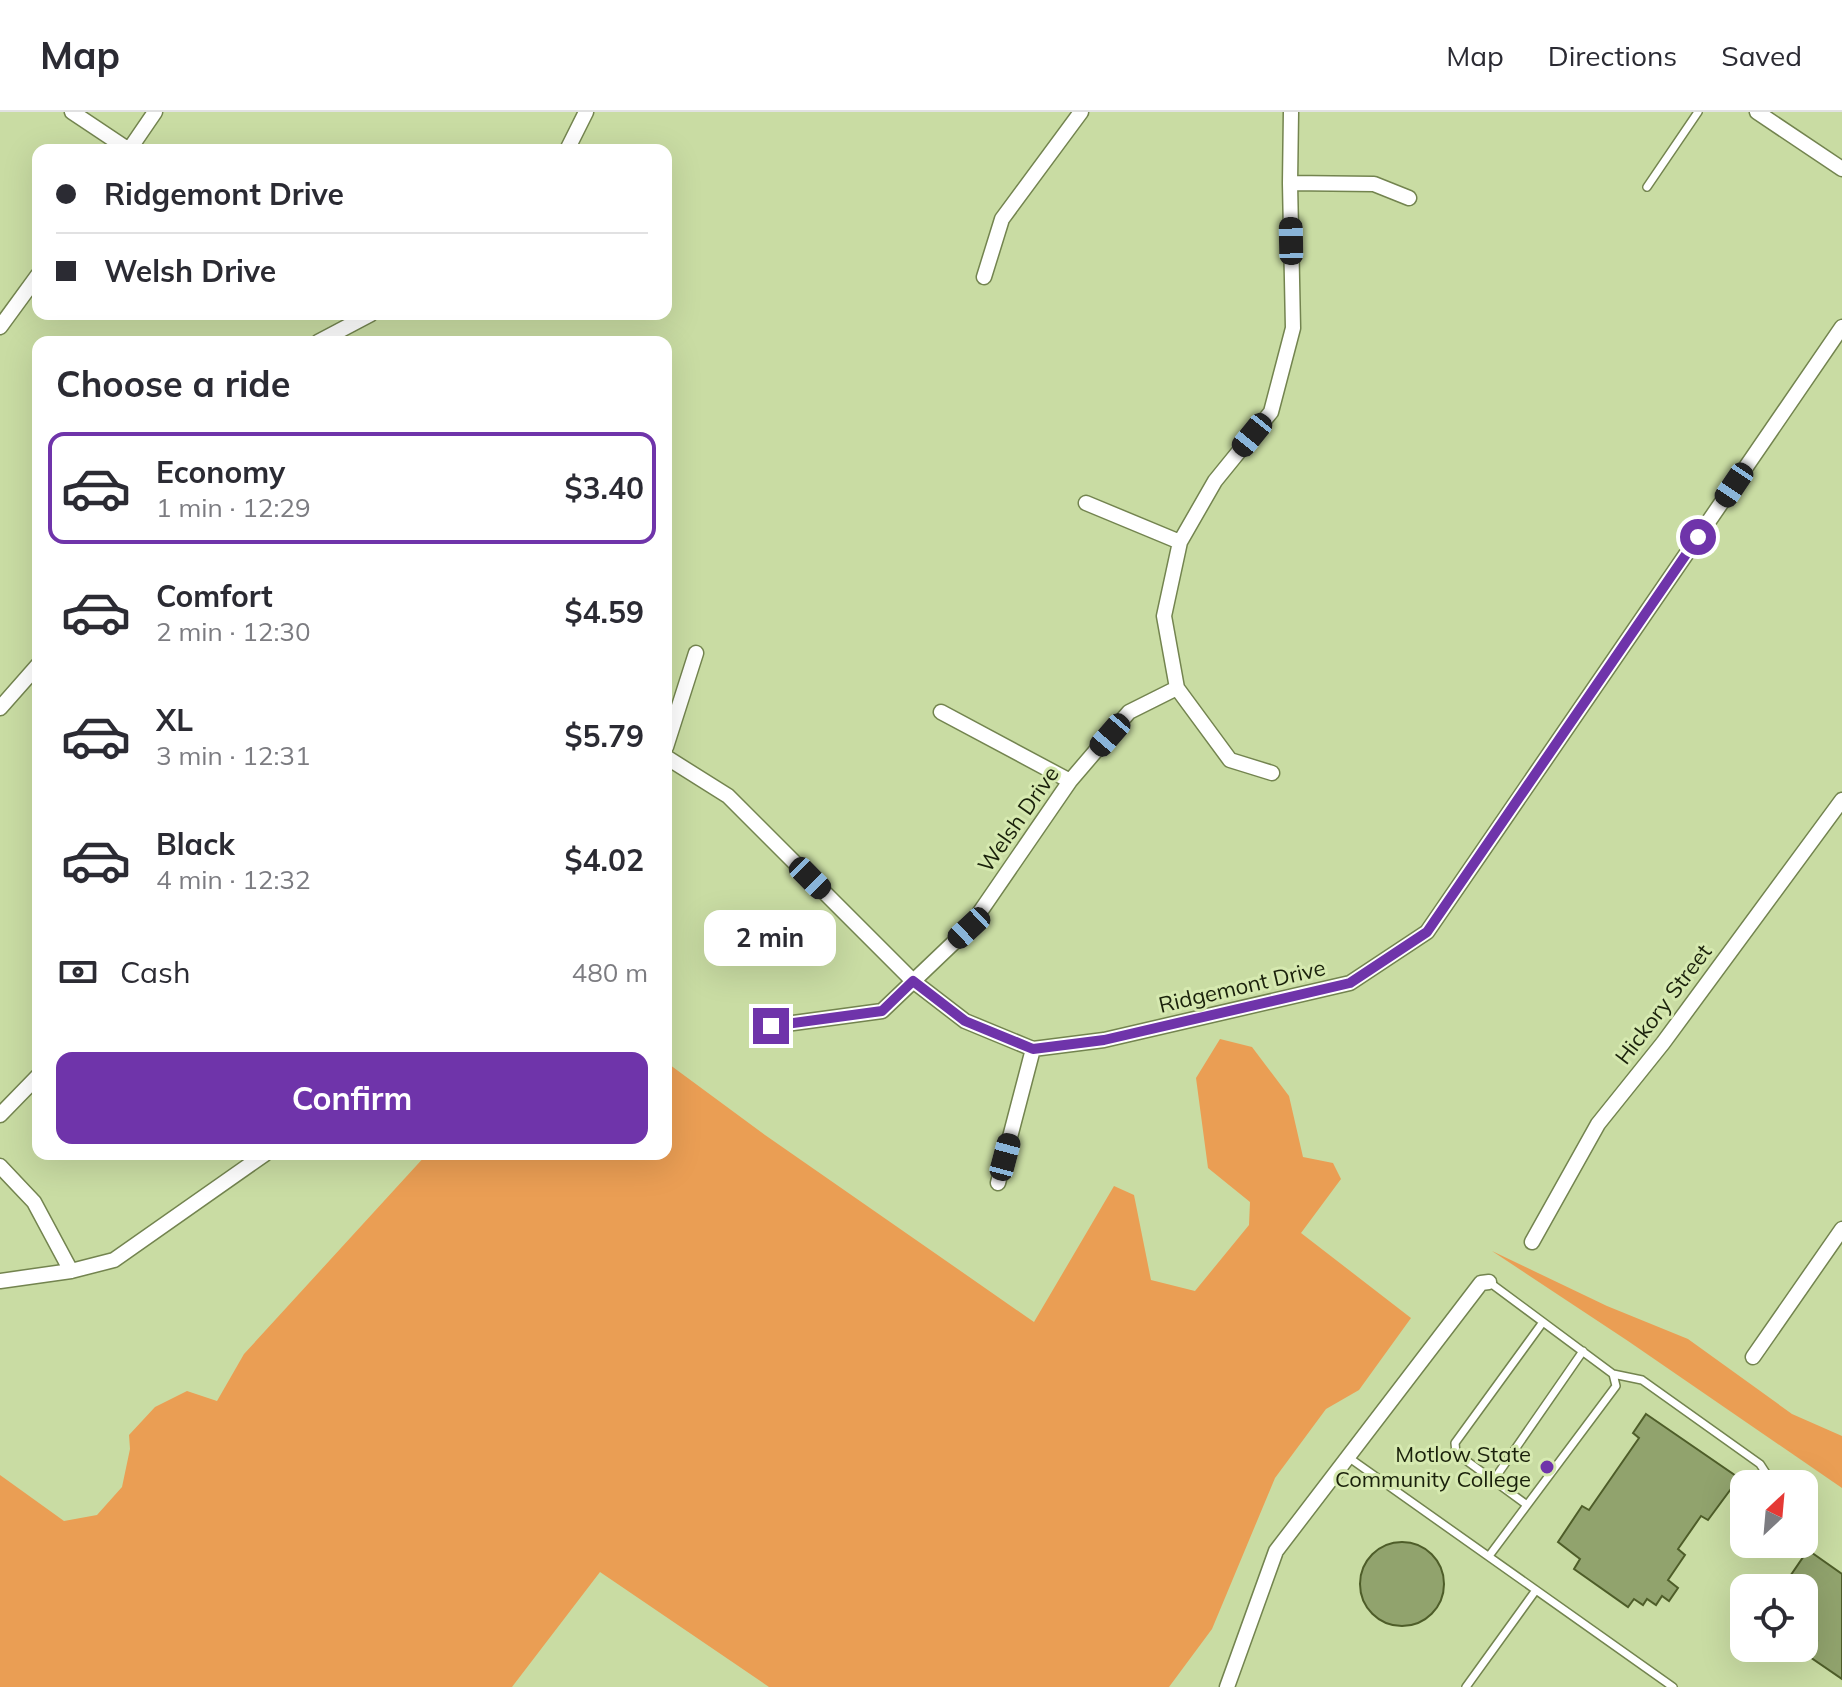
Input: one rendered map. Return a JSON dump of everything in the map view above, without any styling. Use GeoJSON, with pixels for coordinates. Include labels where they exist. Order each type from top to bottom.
{"type":"FeatureCollection","features":[{"type":"Feature","properties":{"kind":"street"},"geometry":{"type":"LineString","coordinates":[[72,112],[120,144]]}},
{"type":"Feature","properties":{"kind":"street"},"geometry":{"type":"LineString","coordinates":[[133,144],[155,112]]}},
{"type":"Feature","properties":{"kind":"street"},"geometry":{"type":"LineString","coordinates":[[570,144],[586,112]]}},
{"type":"Feature","properties":{"kind":"street"},"geometry":{"type":"LineString","coordinates":[[984,277],[1002,219],[1081,112]]}},
{"type":"Feature","properties":{"kind":"street"},"geometry":{"type":"LineString","coordinates":[[1272,773],[1230,760],[1177,688],[1164,616],[1180,542],[1215,481],[1271,412],[1293,328],[1291,112]]}},
{"type":"Feature","properties":{"kind":"street"},"geometry":{"type":"LineString","coordinates":[[1757,112],[1842,169]]}},
{"type":"Feature","properties":{"kind":"street"},"geometry":{"type":"LineString","coordinates":[[1290,183],[1374,184],[1409,198]]}},
{"type":"Feature","properties":{"kind":"street"},"geometry":{"type":"LineString","coordinates":[[0,327],[32,283]]}},
{"type":"Feature","properties":{"kind":"street"},"geometry":{"type":"LineString","coordinates":[[329,336],[360,320]]}},
{"type":"Feature","properties":{"kind":"street","name":"Ridgemont Drive"},"geometry":{"type":"LineString","coordinates":[[672,761],[728,796],[913,981],[965,1021],[1033,1049],[1104,1040],[1350,983],[1427,932],[1842,327]]}},
{"type":"Feature","properties":{"kind":"street"},"geometry":{"type":"LineString","coordinates":[[1086,503],[1180,542]]}},
{"type":"Feature","properties":{"kind":"street"},"geometry":{"type":"LineString","coordinates":[[672,728],[696,653]]}},
{"type":"Feature","properties":{"kind":"street"},"geometry":{"type":"LineString","coordinates":[[0,708],[32,672]]}},
{"type":"Feature","properties":{"kind":"street","name":"Welsh Drive"},"geometry":{"type":"LineString","coordinates":[[771,1026],[882,1011],[969,928],[1070,781],[1129,712],[1177,688]]}},
{"type":"Feature","properties":{"kind":"street"},"geometry":{"type":"LineString","coordinates":[[941,712],[1070,781]]}},
{"type":"Feature","properties":{"kind":"street","name":"Hickory Street"},"geometry":{"type":"LineString","coordinates":[[1532,1242],[1598,1124],[1663,1043],[1842,800]]}},
{"type":"Feature","properties":{"kind":"street"},"geometry":{"type":"LineString","coordinates":[[998,1183],[1033,1049]]}},
{"type":"Feature","properties":{"kind":"street"},"geometry":{"type":"LineString","coordinates":[[0,1115],[32,1082]]}},
{"type":"Feature","properties":{"kind":"street"},"geometry":{"type":"LineString","coordinates":[[0,1281],[71,1271],[114,1260],[256,1160]]}},
{"type":"Feature","properties":{"kind":"street"},"geometry":{"type":"LineString","coordinates":[[0,1166],[34,1202],[71,1271]]}},
{"type":"Feature","properties":{"kind":"street"},"geometry":{"type":"LineString","coordinates":[[1753,1357],[1842,1229]]}},
{"type":"Feature","properties":{"kind":"street"},"geometry":{"type":"LineString","coordinates":[[1227,1687],[1276,1551],[1481,1283],[1489,1282]]}},
{"type":"Feature","properties":{"kind":"lane"},"geometry":{"type":"LineString","coordinates":[[1647,187],[1698,112]]}},
{"type":"Feature","properties":{"kind":"lane"},"geometry":{"type":"LineString","coordinates":[[1489,1282],[1613,1374],[1642,1380],[1760,1464],[1764,1470]]}},
{"type":"Feature","properties":{"kind":"lane"},"geometry":{"type":"LineString","coordinates":[[1527,1505],[1456,1453],[1455,1443],[1543,1322]]}},
{"type":"Feature","properties":{"kind":"lane"},"geometry":{"type":"LineString","coordinates":[[1493,1481],[1583,1351]]}},
{"type":"Feature","properties":{"kind":"lane"},"geometry":{"type":"LineString","coordinates":[[1489,1556],[1616,1386],[1613,1374]]}},
{"type":"Feature","properties":{"kind":"lane"},"geometry":{"type":"LineString","coordinates":[[1348,1457],[1673,1687]]}},
{"type":"Feature","properties":{"kind":"lane"},"geometry":{"type":"LineString","coordinates":[[1466,1687],[1536,1590]]}},
{"type":"Feature","properties":{"kind":"shaded area"},"geometry":{"type":"Polygon","coordinates":[[[1220,1039],[1252,1047],[1289,1096],[1303,1157],[1333,1163],[1341,1179],[1301,1233],[1411,1318],[1359,1390],[1326,1409],[1275,1478],[1212,1629],[1169,1687],[769,1687],[600,1572],[512,1687],[0,1687],[0,1475],[64,1521],[97,1515],[122,1487],[130,1449],[129,1435],[155,1407],[187,1391],[217,1401],[244,1354],[422,1160],[672,1160],[672,1066],[1034,1322],[1114,1186],[1134,1195],[1151,1280],[1195,1291],[1249,1225],[1250,1202],[1208,1168],[1196,1078],[1220,1039]]]}},
{"type":"Feature","properties":{"kind":"shaded area"},"geometry":{"type":"Polygon","coordinates":[[[1492,1251],[1607,1306],[1688,1339],[1792,1414],[1842,1436],[1842,1488],[1818,1470],[1492,1251]]]}},
{"type":"Feature","properties":{"kind":"building"},"geometry":{"type":"Polygon","coordinates":[[[1646,1414],[1730,1472],[1730,1490],[1708,1520],[1701,1516],[1678,1549],[1685,1555],[1668,1580],[1678,1588],[1669,1601],[1662,1596],[1656,1605],[1647,1599],[1643,1605],[1634,1599],[1628,1607],[1574,1569],[1580,1559],[1558,1542],[1582,1506],[1589,1510],[1639,1438],[1633,1433],[1646,1414]]]}},
{"type":"Feature","properties":{"kind":"building"},"geometry":{"type":"Polygon","coordinates":[[[1402,1542],[1418,1545],[1432,1554],[1441,1568],[1444,1584],[1441,1600],[1432,1614],[1418,1623],[1402,1626],[1386,1623],[1372,1614],[1363,1600],[1360,1584],[1363,1568],[1372,1554],[1386,1545],[1402,1542]]]}},
{"type":"Feature","properties":{"kind":"building"},"geometry":{"type":"Polygon","coordinates":[[[1818,1557],[1842,1574],[1842,1679],[1817,1662],[1818,1574],[1792,1574],[1803,1558],[1818,1557]]]}},
{"type":"Feature","properties":{"kind":"place","name":"Motlow State Community College"},"geometry":{"type":"Point","coordinates":[1547,1467]}},
{"type":"Feature","properties":{"kind":"route"},"geometry":{"type":"LineString","coordinates":[[771,1026],[882,1011],[913,981],[965,1021],[1033,1049],[1104,1040],[1350,983],[1427,932],[1698,537]]}}]}
